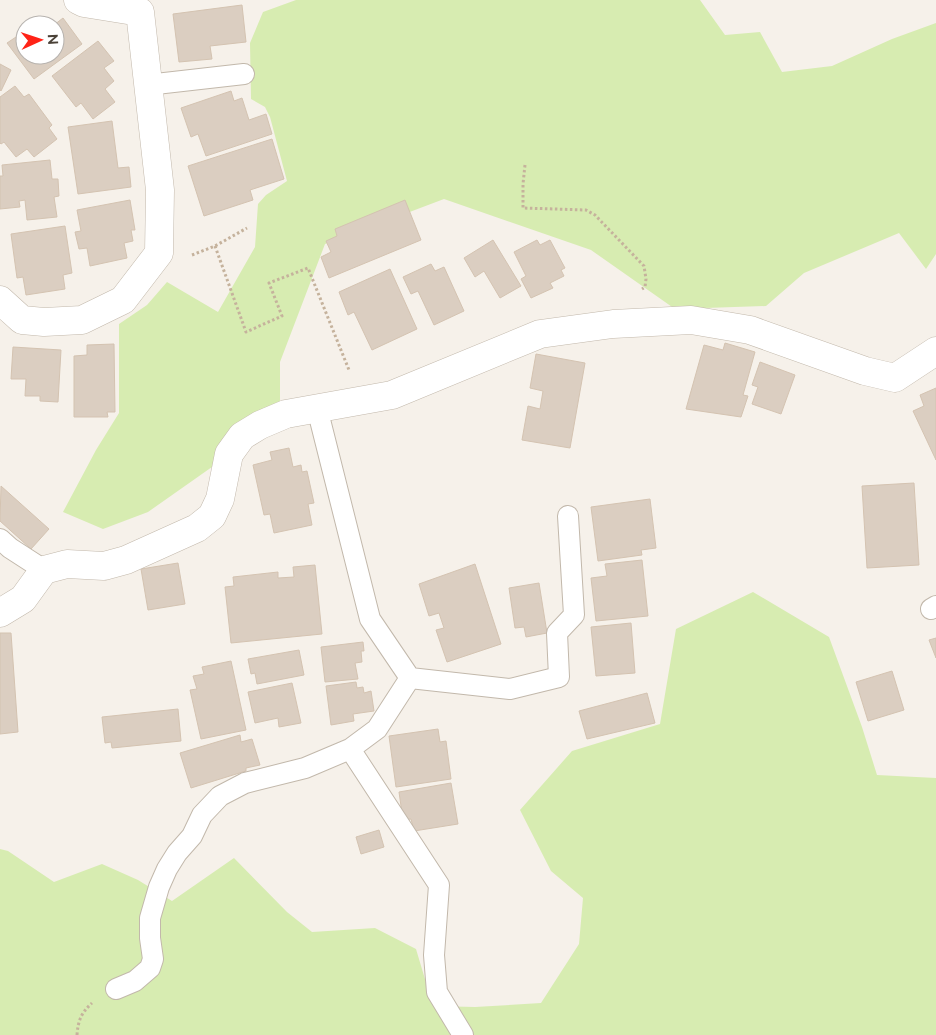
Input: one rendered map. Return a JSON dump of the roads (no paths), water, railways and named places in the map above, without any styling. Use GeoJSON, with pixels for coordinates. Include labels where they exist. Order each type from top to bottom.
{"type":"FeatureCollection","features":[{"type":"Feature","properties":{"kind":"street"},"geometry":{"type":"LineString","coordinates":[[0,300],[22,320],[44,322],[82,320],[122,300],[159,253],[160,190],[147,85],[140,6],[84,3],[78,0]]}},
{"type":"Feature","properties":{"kind":"street"},"geometry":{"type":"LineString","coordinates":[[0,614],[23,599],[44,570],[67,564],[104,566],[126,560],[197,528],[212,516],[220,498],[229,454],[242,436],[260,425],[286,414],[392,395],[540,334],[613,324],[691,320],[750,330],[865,371],[895,378],[936,351]]}},
{"type":"Feature","properties":{"kind":"lane"},"geometry":{"type":"LineString","coordinates":[[147,85],[244,74]]}},
{"type":"Feature","properties":{"kind":"lane"},"geometry":{"type":"LineString","coordinates":[[318,408],[370,620],[410,678],[510,690],[559,677],[557,634],[574,615],[568,516]]}},
{"type":"Feature","properties":{"kind":"lane"},"geometry":{"type":"LineString","coordinates":[[0,539],[10,548],[44,570]]}},
{"type":"Feature","properties":{"kind":"lane"},"geometry":{"type":"LineString","coordinates":[[116,989],[136,981],[150,968],[153,959],[150,918],[160,887],[167,869],[177,853],[192,836],[202,815],[220,796],[245,783],[305,768],[350,749],[377,729],[410,678]]}},
{"type":"Feature","properties":{"kind":"lane"},"geometry":{"type":"LineString","coordinates":[[350,749],[439,885],[434,955],[437,992],[463,1035]]}}]}
